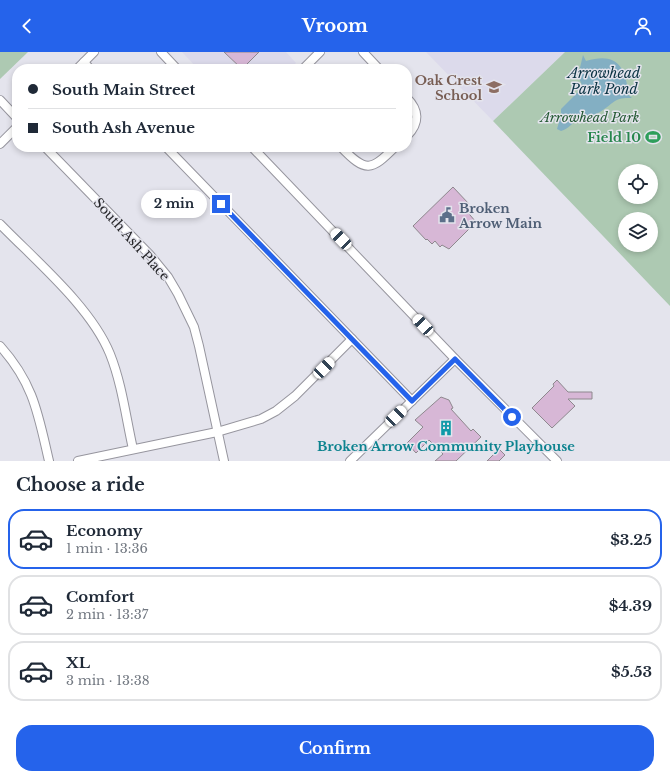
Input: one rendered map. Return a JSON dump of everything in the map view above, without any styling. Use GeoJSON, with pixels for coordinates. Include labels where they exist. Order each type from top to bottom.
{"type":"FeatureCollection","features":[{"type":"Feature","properties":{"kind":"street"},"geometry":{"type":"LineString","coordinates":[[84,62],[94,52]]}},
{"type":"Feature","properties":{"kind":"street"},"geometry":{"type":"LineString","coordinates":[[161,52],[172,64]]}},
{"type":"Feature","properties":{"kind":"street"},"geometry":{"type":"LineString","coordinates":[[307,64],[320,52]]}},
{"type":"Feature","properties":{"kind":"street"},"geometry":{"type":"LineString","coordinates":[[363,52],[374,64]]}},
{"type":"Feature","properties":{"kind":"street"},"geometry":{"type":"LineString","coordinates":[[0,100],[12,113]]}},
{"type":"Feature","properties":{"kind":"street"},"geometry":{"type":"LineString","coordinates":[[412,104],[416,109],[416,124],[412,129]]}},
{"type":"Feature","properties":{"kind":"street"},"geometry":{"type":"LineString","coordinates":[[0,144],[12,132]]}},
{"type":"Feature","properties":{"kind":"street","name":"South Ash Place"},"geometry":{"type":"LineString","coordinates":[[50,152],[150,255],[168,278],[178,294],[194,327],[224,461]]}},
{"type":"Feature","properties":{"kind":"street"},"geometry":{"type":"LineString","coordinates":[[171,152],[412,401]]}},
{"type":"Feature","properties":{"kind":"street"},"geometry":{"type":"LineString","coordinates":[[257,152],[455,359],[557,461]]}},
{"type":"Feature","properties":{"kind":"street"},"geometry":{"type":"LineString","coordinates":[[346,152],[358,163],[370,166],[378,163],[390,152]]}},
{"type":"Feature","properties":{"kind":"street"},"geometry":{"type":"LineString","coordinates":[[0,224],[76,303],[98,330],[115,366],[133,449]]}},
{"type":"Feature","properties":{"kind":"street"},"geometry":{"type":"LineString","coordinates":[[78,461],[99,459],[133,449],[217,432],[253,422],[276,411],[295,396],[352,339]]}},
{"type":"Feature","properties":{"kind":"street"},"geometry":{"type":"LineString","coordinates":[[0,346],[17,366],[32,394],[49,461]]}},
{"type":"Feature","properties":{"kind":"street"},"geometry":{"type":"LineString","coordinates":[[350,461],[455,359]]}},
{"type":"Feature","properties":{"kind":"shaded area"},"geometry":{"type":"Polygon","coordinates":[[[182,52],[286,52],[296,63],[295,64],[193,64],[182,52]]]}},
{"type":"Feature","properties":{"kind":"shaded area","name":"Oak Crest School"},"geometry":{"type":"Polygon","coordinates":[[[426,52],[565,52],[493,121],[426,52]]]}},
{"type":"Feature","properties":{"kind":"green space"},"geometry":{"type":"Polygon","coordinates":[[[0,52],[28,52],[16,64],[12,64],[12,67],[0,79],[0,52]]]}},
{"type":"Feature","properties":{"kind":"green space","name":"Arrowhead Park"},"geometry":{"type":"Polygon","coordinates":[[[565,52],[670,52],[670,306],[618,252],[658,252],[658,212],[618,212],[618,252],[493,121],[565,52]]]}},
{"type":"Feature","properties":{"kind":"water","name":"Arrowhead Park Pond"},"geometry":{"type":"Polygon","coordinates":[[[583,55],[586,61],[604,58],[617,63],[621,68],[627,82],[628,91],[626,93],[632,98],[621,98],[614,101],[595,115],[577,121],[561,131],[557,129],[561,109],[580,90],[582,85],[578,76],[583,55]]]}},
{"type":"Feature","properties":{"kind":"building"},"geometry":{"type":"Polygon","coordinates":[[[224,52],[259,52],[247,64],[237,64],[224,52]]]}},
{"type":"Feature","properties":{"kind":"building","name":"Broken Arrow Main"},"geometry":{"type":"Polygon","coordinates":[[[453,187],[469,204],[464,208],[476,222],[449,249],[442,245],[440,247],[435,241],[432,244],[427,239],[426,240],[413,226],[453,187]]]}},
{"type":"Feature","properties":{"kind":"building"},"geometry":{"type":"Polygon","coordinates":[[[557,380],[568,392],[592,392],[592,399],[568,399],[575,406],[552,428],[532,408],[554,386],[553,384],[557,380]]]}},
{"type":"Feature","properties":{"kind":"building","name":"Broken Arrow Community Playhouse"},"geometry":{"type":"Polygon","coordinates":[[[441,397],[449,400],[453,408],[451,409],[471,431],[473,429],[481,437],[456,461],[435,461],[443,454],[429,440],[416,453],[407,443],[423,427],[415,420],[441,397]]]}},
{"type":"Feature","properties":{"kind":"building"},"geometry":{"type":"Polygon","coordinates":[[[499,449],[505,455],[499,461],[487,461],[499,449]]]}},
{"type":"Feature","properties":{"kind":"place","name":"Oak Crest School"},"geometry":{"type":"Point","coordinates":[494,87]}},
{"type":"Feature","properties":{"kind":"place","name":"Field 10"},"geometry":{"type":"Point","coordinates":[653,137]}},
{"type":"Feature","properties":{"kind":"place","name":"Broken Arrow Main"},"geometry":{"type":"Point","coordinates":[447,215]}},
{"type":"Feature","properties":{"kind":"place","name":"Broken Arrow Community Playhouse"},"geometry":{"type":"Point","coordinates":[446,428]}},
{"type":"Feature","properties":{"kind":"route"},"geometry":{"type":"LineString","coordinates":[[221,204],[412,401],[455,359],[512,417]]}}]}
